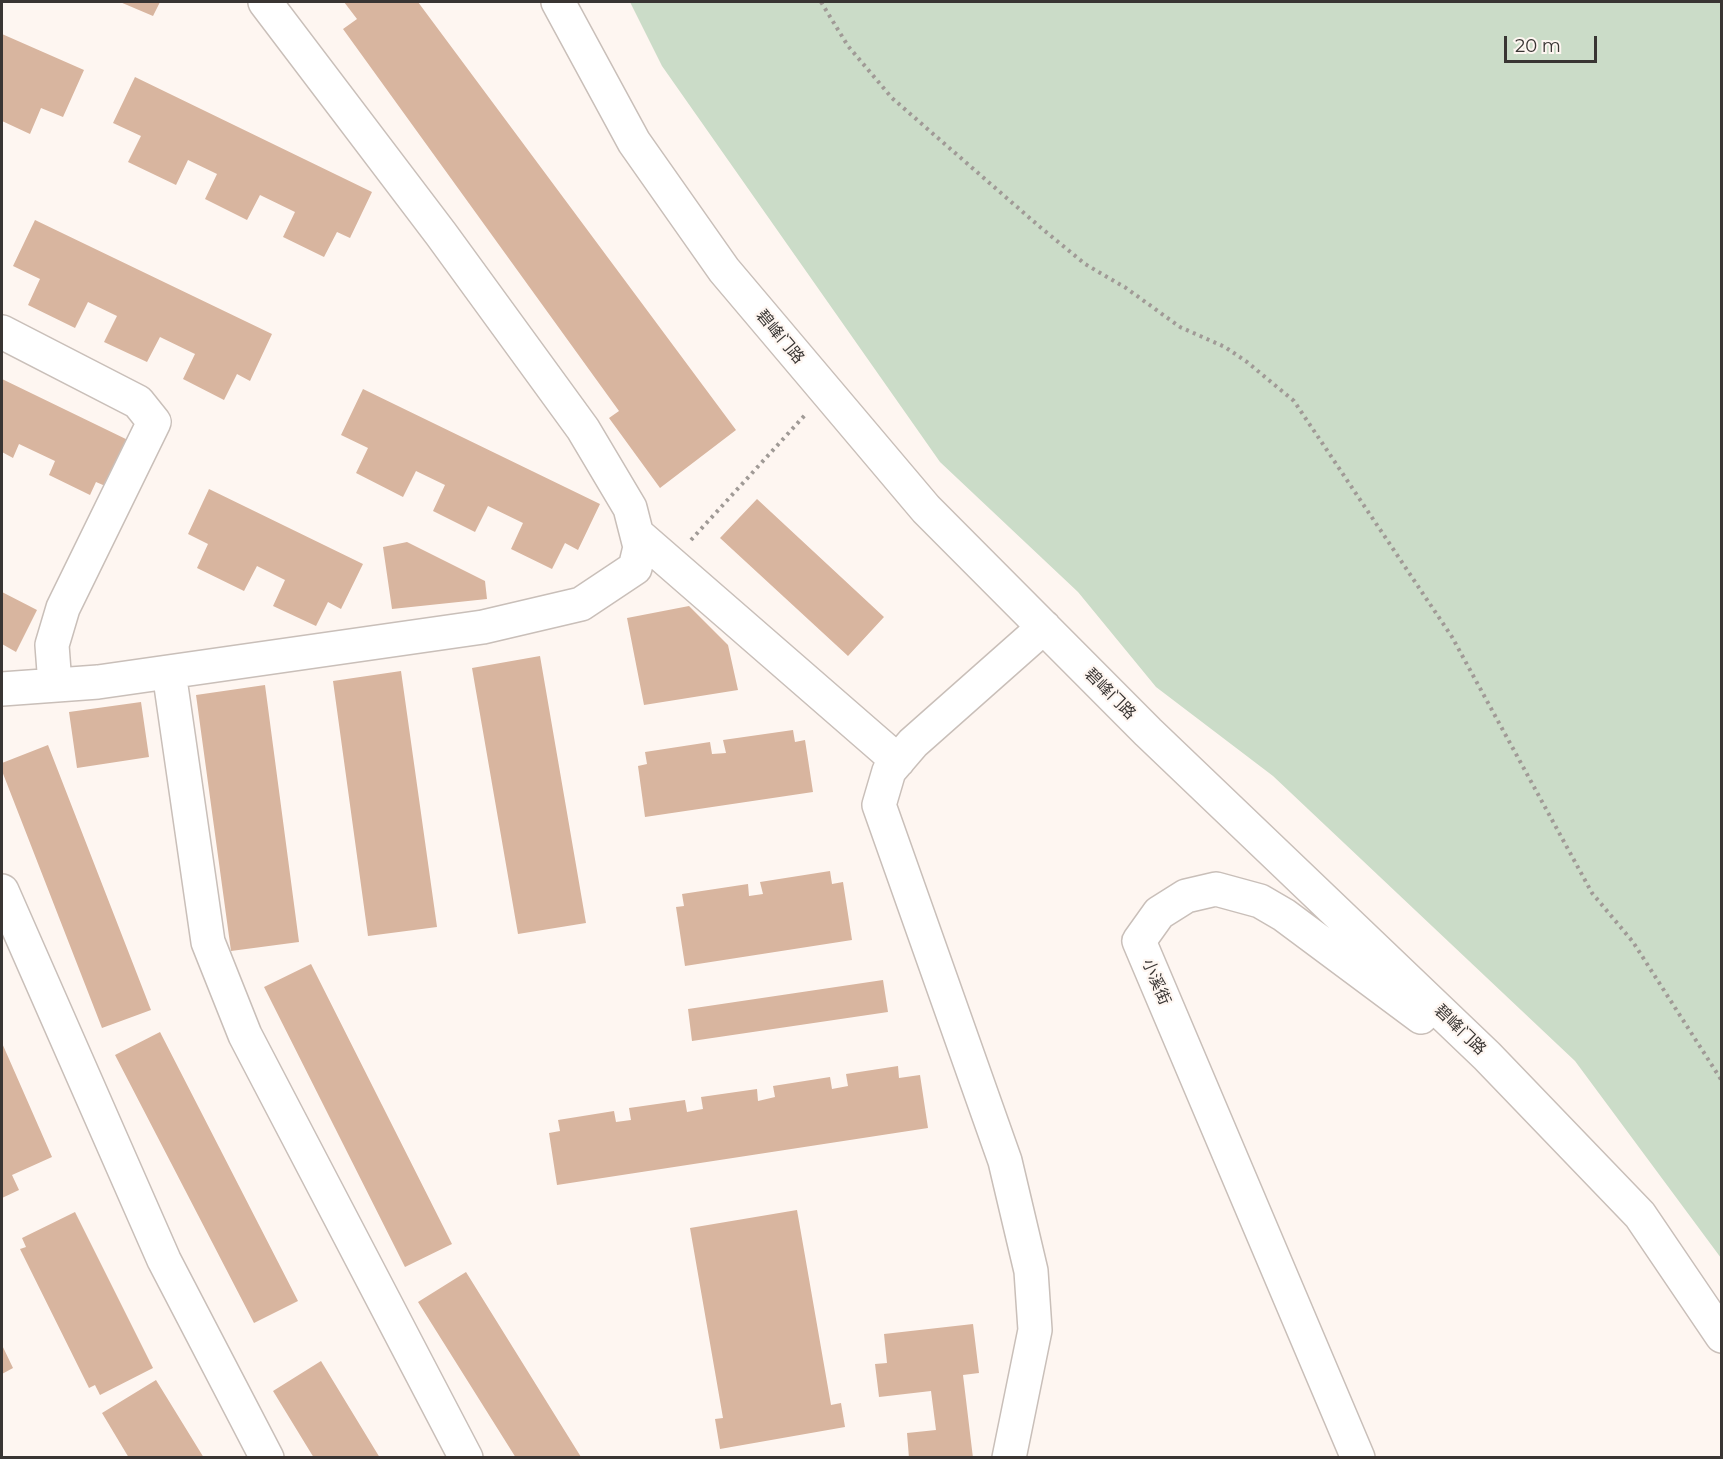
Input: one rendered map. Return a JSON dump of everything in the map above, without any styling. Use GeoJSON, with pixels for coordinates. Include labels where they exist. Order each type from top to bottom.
{"type":"FeatureCollection","features":[{"type":"Feature","properties":{"kind":"street"},"geometry":{"type":"LineString","coordinates":[[2,689],[98,682],[483,627],[581,604],[636,568],[640,547],[630,508],[583,429],[441,234],[265,2]]}},
{"type":"Feature","properties":{"kind":"street","name":"碧峰门路"},"geometry":{"type":"LineString","coordinates":[[558,2],[634,142],[724,270],[926,509],[1148,732],[1526,1096],[1640,1215],[1722,1336]]}},
{"type":"Feature","properties":{"kind":"street"},"geometry":{"type":"LineString","coordinates":[[2,332],[138,402],[154,422],[63,608],[52,645],[55,685]]}},
{"type":"Feature","properties":{"kind":"street"},"geometry":{"type":"LineString","coordinates":[[637,534],[898,761]]}},
{"type":"Feature","properties":{"kind":"street"},"geometry":{"type":"LineString","coordinates":[[1009,1458],[1035,1330],[1031,1271],[1005,1161],[879,805],[889,771],[913,743],[1044,627]]}},
{"type":"Feature","properties":{"kind":"street"},"geometry":{"type":"LineString","coordinates":[[169,672],[208,942],[245,1035],[466,1458]]}},
{"type":"Feature","properties":{"kind":"street","name":"小溪街"},"geometry":{"type":"LineString","coordinates":[[1358,1458],[1139,941],[1159,913],[1186,896],[1216,889],[1260,901],[1284,915],[1526,1096]]}},
{"type":"Feature","properties":{"kind":"street"},"geometry":{"type":"LineString","coordinates":[[2,891],[164,1260],[267,1458]]}},
{"type":"Feature","properties":{"kind":"path"},"geometry":{"type":"LineString","coordinates":[[821,2],[848,46],[892,98],[1040,227],[1085,264],[1126,288],[1180,327],[1225,347],[1247,362],[1294,401],[1452,637],[1592,893],[1633,942],[1722,1081]]}},
{"type":"Feature","properties":{"kind":"path"},"geometry":{"type":"LineString","coordinates":[[670,563],[827,391]]}},
{"type":"Feature","properties":{"kind":"green space"},"geometry":{"type":"Polygon","coordinates":[[[630,2],[1721,2],[1721,1258],[1575,1061],[1273,776],[1156,687],[1078,592],[940,462],[662,66],[630,2]]]}},
{"type":"Feature","properties":{"kind":"building"},"geometry":{"type":"Polygon","coordinates":[[[120,2],[160,2],[153,16],[120,2]]]}},
{"type":"Feature","properties":{"kind":"building"},"geometry":{"type":"Polygon","coordinates":[[[344,2],[418,2],[736,430],[660,488],[609,418],[619,411],[343,29],[357,19],[344,2]]]}},
{"type":"Feature","properties":{"kind":"building"},"geometry":{"type":"Polygon","coordinates":[[[2,34],[84,70],[63,117],[41,108],[30,134],[2,121],[2,34]]]}},
{"type":"Feature","properties":{"kind":"building"},"geometry":{"type":"Polygon","coordinates":[[[135,77],[372,192],[350,238],[337,232],[324,257],[283,237],[295,212],[260,195],[247,220],[205,199],[217,174],[188,160],[176,185],[128,162],[141,136],[113,123],[135,77]]]}},
{"type":"Feature","properties":{"kind":"building"},"geometry":{"type":"Polygon","coordinates":[[[35,220],[272,334],[250,381],[237,374],[224,400],[183,379],[195,354],[160,337],[147,362],[104,342],[117,316],[88,302],[75,328],[28,305],[40,279],[13,266],[35,220]]]}},
{"type":"Feature","properties":{"kind":"building"},"geometry":{"type":"Polygon","coordinates":[[[2,379],[132,442],[110,488],[96,482],[90,495],[49,475],[55,461],[19,444],[13,458],[2,452],[2,379]]]}},
{"type":"Feature","properties":{"kind":"building"},"geometry":{"type":"Polygon","coordinates":[[[363,389],[600,504],[578,550],[565,543],[552,569],[511,549],[523,523],[488,506],[475,532],[433,511],[445,485],[416,471],[403,497],[356,473],[368,448],[341,435],[363,389]]]}},
{"type":"Feature","properties":{"kind":"building"},"geometry":{"type":"Polygon","coordinates":[[[209,489],[363,564],[341,609],[328,602],[316,626],[273,606],[285,580],[257,566],[244,591],[197,568],[208,544],[188,534],[209,489]]]}},
{"type":"Feature","properties":{"kind":"building"},"geometry":{"type":"Polygon","coordinates":[[[757,499],[884,617],[848,656],[720,538],[757,499]]]}},
{"type":"Feature","properties":{"kind":"building"},"geometry":{"type":"Polygon","coordinates":[[[407,542],[485,581],[487,599],[392,609],[383,547],[407,542]]]}},
{"type":"Feature","properties":{"kind":"building"},"geometry":{"type":"Polygon","coordinates":[[[2,592],[37,610],[16,652],[2,644],[2,592]]]}},
{"type":"Feature","properties":{"kind":"building"},"geometry":{"type":"Polygon","coordinates":[[[689,606],[728,645],[738,690],[644,705],[627,618],[689,606]]]}},
{"type":"Feature","properties":{"kind":"building"},"geometry":{"type":"Polygon","coordinates":[[[540,656],[586,923],[518,934],[472,668],[540,656]]]}},
{"type":"Feature","properties":{"kind":"building"},"geometry":{"type":"Polygon","coordinates":[[[401,671],[437,927],[368,936],[333,681],[401,671]]]}},
{"type":"Feature","properties":{"kind":"building"},"geometry":{"type":"Polygon","coordinates":[[[265,685],[299,942],[231,951],[196,695],[265,685]]]}},
{"type":"Feature","properties":{"kind":"building"},"geometry":{"type":"Polygon","coordinates":[[[141,702],[149,757],[77,768],[69,712],[141,702]]]}},
{"type":"Feature","properties":{"kind":"building"},"geometry":{"type":"Polygon","coordinates":[[[793,730],[795,742],[805,740],[813,792],[645,817],[638,766],[647,764],[645,752],[710,742],[712,754],[726,753],[723,740],[793,730]]]}},
{"type":"Feature","properties":{"kind":"building"},"geometry":{"type":"Polygon","coordinates":[[[48,745],[151,1010],[102,1028],[2,771],[2,763],[48,745]]]}},
{"type":"Feature","properties":{"kind":"building"},"geometry":{"type":"Polygon","coordinates":[[[830,871],[832,884],[843,882],[852,940],[685,966],[676,907],[684,906],[682,894],[748,884],[749,896],[763,894],[760,882],[830,871]]]}},
{"type":"Feature","properties":{"kind":"building"},"geometry":{"type":"Polygon","coordinates":[[[311,964],[452,1244],[405,1267],[264,987],[311,964]]]}},
{"type":"Feature","properties":{"kind":"building"},"geometry":{"type":"Polygon","coordinates":[[[883,980],[888,1012],[692,1041],[688,1009],[883,980]]]}},
{"type":"Feature","properties":{"kind":"building"},"geometry":{"type":"Polygon","coordinates":[[[160,1032],[298,1301],[254,1323],[115,1055],[160,1032]]]}},
{"type":"Feature","properties":{"kind":"building"},"geometry":{"type":"Polygon","coordinates":[[[2,1043],[52,1157],[12,1175],[19,1190],[2,1198],[2,1043]]]}},
{"type":"Feature","properties":{"kind":"building"},"geometry":{"type":"Polygon","coordinates":[[[898,1066],[899,1078],[920,1075],[928,1128],[557,1185],[549,1133],[560,1131],[558,1120],[614,1111],[616,1122],[631,1120],[629,1108],[685,1100],[687,1112],[703,1109],[701,1097],[757,1089],[758,1101],[775,1097],[773,1086],[830,1077],[832,1089],[848,1086],[846,1074],[898,1066]]]}},
{"type":"Feature","properties":{"kind":"building"},"geometry":{"type":"Polygon","coordinates":[[[797,1210],[831,1405],[841,1403],[845,1427],[720,1449],[715,1419],[723,1418],[690,1228],[797,1210]]]}},
{"type":"Feature","properties":{"kind":"building"},"geometry":{"type":"Polygon","coordinates":[[[75,1212],[153,1368],[100,1395],[95,1385],[89,1388],[20,1249],[26,1247],[22,1238],[75,1212]]]}},
{"type":"Feature","properties":{"kind":"building"},"geometry":{"type":"Polygon","coordinates":[[[466,1272],[581,1457],[516,1458],[418,1302],[466,1272]]]}},
{"type":"Feature","properties":{"kind":"building"},"geometry":{"type":"Polygon","coordinates":[[[973,1324],[979,1373],[963,1375],[973,1458],[909,1458],[907,1433],[936,1430],[931,1391],[879,1397],[875,1364],[887,1363],[884,1334],[973,1324]]]}},
{"type":"Feature","properties":{"kind":"building"},"geometry":{"type":"Polygon","coordinates":[[[2,1345],[13,1368],[2,1374],[2,1345]]]}},
{"type":"Feature","properties":{"kind":"building"},"geometry":{"type":"Polygon","coordinates":[[[321,1361],[380,1458],[314,1458],[273,1391],[321,1361]]]}},
{"type":"Feature","properties":{"kind":"building"},"geometry":{"type":"Polygon","coordinates":[[[156,1380],[204,1458],[129,1458],[102,1413],[156,1380]]]}}]}
